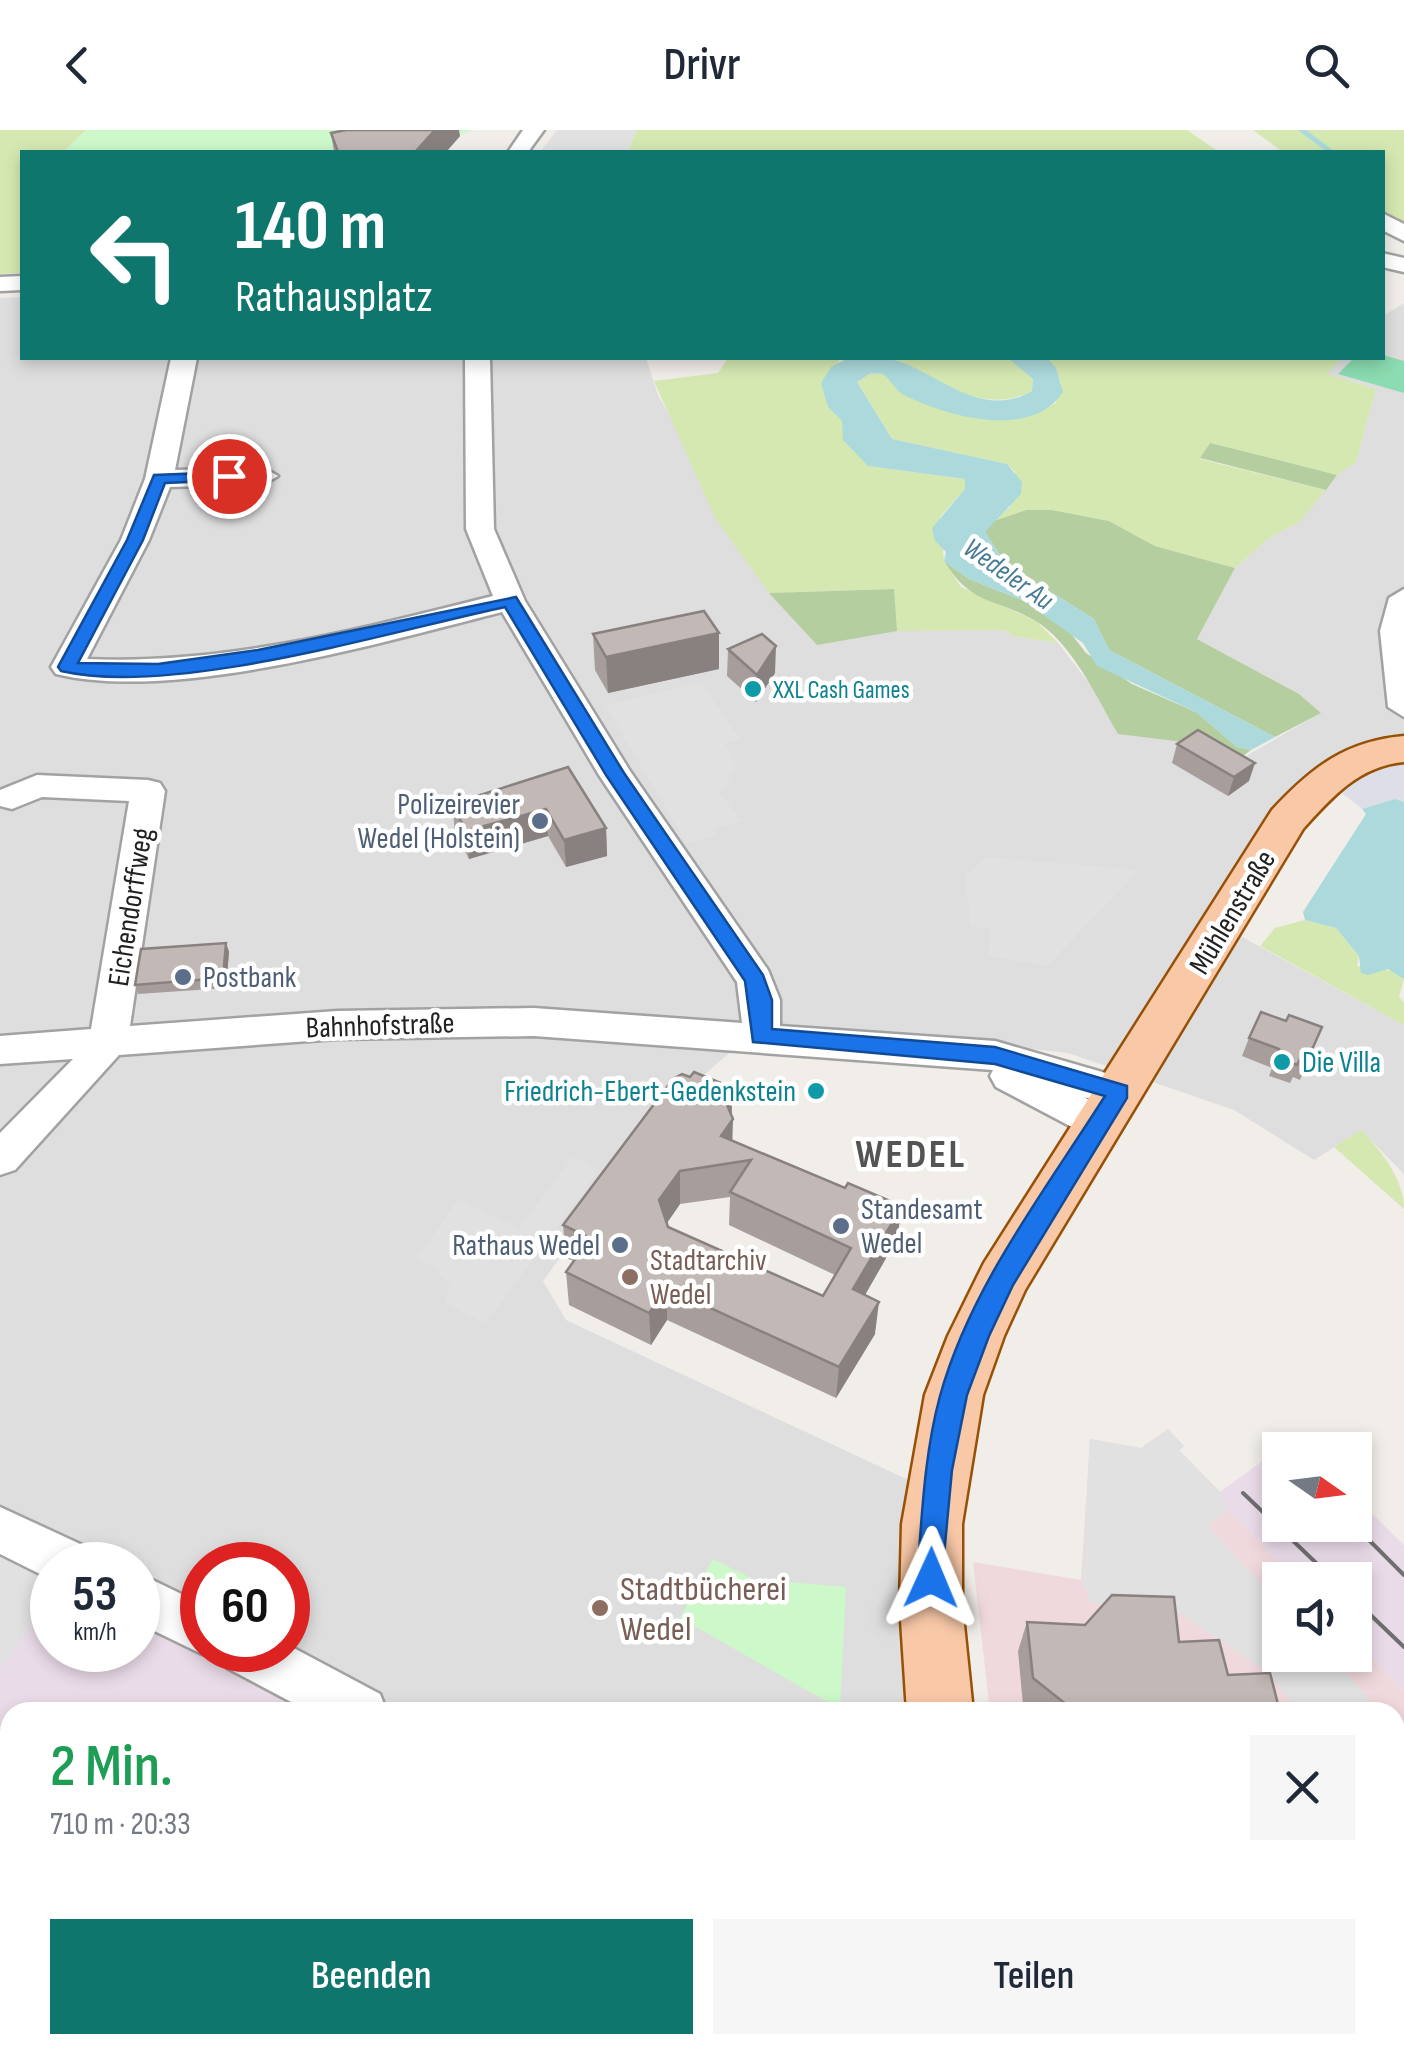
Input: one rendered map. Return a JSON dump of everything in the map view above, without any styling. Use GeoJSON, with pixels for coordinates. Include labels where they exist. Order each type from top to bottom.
{"type":"FeatureCollection","features":[{"type":"Feature","properties":{"kind":"main road","name":"Mühlenstraße"},"geometry":{"type":"LineString","coordinates":[[939,1702],[931,1605],[932,1524],[954,1395],[1003,1279],[1288,820],[1323,778],[1355,760],[1404,748]]}},
{"type":"Feature","properties":{"kind":"street"},"geometry":{"type":"LineString","coordinates":[[184,360],[159,478],[135,540],[67,667],[144,670],[258,655],[510,600]]}},
{"type":"Feature","properties":{"kind":"street"},"geometry":{"type":"LineString","coordinates":[[478,360],[480,529],[510,600],[616,775],[755,980],[761,1000],[761,1036]]}},
{"type":"Feature","properties":{"kind":"street"},"geometry":{"type":"LineString","coordinates":[[159,478],[264,476]]}},
{"type":"Feature","properties":{"kind":"street"},"geometry":{"type":"LineString","coordinates":[[1404,598],[1394,631],[1404,707]]}},
{"type":"Feature","properties":{"kind":"street","name":"Eichendorffweg"},"geometry":{"type":"LineString","coordinates":[[12,798],[37,786],[148,791],[108,1041]]}},
{"type":"Feature","properties":{"kind":"street","name":"Bahnhofstraße"},"geometry":{"type":"LineString","coordinates":[[0,1050],[422,1021],[534,1022],[702,1037],[761,1036],[932,1049],[1109,1108]]}},
{"type":"Feature","properties":{"kind":"street"},"geometry":{"type":"LineString","coordinates":[[0,1160],[97,1059],[108,1041]]}},
{"type":"Feature","properties":{"kind":"street"},"geometry":{"type":"LineString","coordinates":[[0,1528],[30,1543]]}},
{"type":"Feature","properties":{"kind":"street"},"geometry":{"type":"LineString","coordinates":[[286,1672],[342,1702]]}},
{"type":"Feature","properties":{"kind":"shaded area"},"geometry":{"type":"Polygon","coordinates":[[[557,130],[636,130],[629,150],[542,150],[557,130]]]}},
{"type":"Feature","properties":{"kind":"shaded area"},"geometry":{"type":"Polygon","coordinates":[[[20,297],[20,360],[647,360],[658,395],[769,592],[817,644],[979,611],[1013,636],[1058,643],[1085,678],[1231,765],[1320,713],[1299,694],[1197,639],[1235,568],[1269,538],[1299,522],[1337,475],[1356,462],[1376,389],[1326,374],[1340,360],[1385,360],[1385,315],[1404,303],[1404,749],[1355,760],[1220,925],[1404,1025],[1404,1174],[1361,1130],[1314,1160],[1234,1110],[1068,1053],[816,1026],[748,1037],[675,1100],[543,1281],[566,1320],[934,1492],[945,1702],[0,1702],[0,298],[20,297]]]}},
{"type":"Feature","properties":{"kind":"shaded area"},"geometry":{"type":"Polygon","coordinates":[[[701,683],[740,739],[725,744],[737,767],[720,793],[741,821],[713,830],[716,835],[687,844],[605,705],[701,683]]]}},
{"type":"Feature","properties":{"kind":"shaded area"},"geometry":{"type":"Polygon","coordinates":[[[1404,749],[1404,802],[1395,799],[1362,809],[1323,778],[1404,749]]]}},
{"type":"Feature","properties":{"kind":"shaded area"},"geometry":{"type":"Polygon","coordinates":[[[985,857],[1139,870],[1047,966],[988,956],[991,929],[971,926],[965,876],[985,857]]]}},
{"type":"Feature","properties":{"kind":"shaded area"},"geometry":{"type":"Polygon","coordinates":[[[573,1157],[600,1169],[485,1324],[444,1302],[450,1285],[433,1266],[416,1259],[458,1200],[519,1228],[573,1157]]]}},
{"type":"Feature","properties":{"kind":"shaded area"},"geometry":{"type":"Polygon","coordinates":[[[1168,1429],[1184,1446],[1179,1450],[1220,1492],[1228,1510],[1279,1562],[1262,1562],[1262,1672],[1372,1672],[1372,1658],[1404,1691],[1404,1702],[989,1702],[973,1562],[1081,1580],[1090,1439],[1141,1448],[1168,1429]]]}},
{"type":"Feature","properties":{"kind":"shaded area"},"geometry":{"type":"Polygon","coordinates":[[[1168,1429],[1184,1446],[1179,1450],[1220,1492],[1228,1510],[1207,1526],[1262,1584],[1262,1668],[1175,1610],[1091,1603],[1082,1580],[1090,1439],[1141,1448],[1168,1429]]]}},
{"type":"Feature","properties":{"kind":"shaded area"},"geometry":{"type":"Polygon","coordinates":[[[1262,1461],[1262,1542],[1372,1542],[1372,1514],[1404,1545],[1404,1691],[1372,1658],[1372,1562],[1279,1562],[1228,1510],[1220,1492],[1262,1461]]]}},
{"type":"Feature","properties":{"kind":"shaded area"},"geometry":{"type":"Polygon","coordinates":[[[0,1552],[30,1567],[30,1672],[160,1672],[160,1635],[180,1645],[180,1672],[230,1672],[287,1702],[0,1702],[0,1552]]]}},
{"type":"Feature","properties":{"kind":"shaded area"},"geometry":{"type":"Polygon","coordinates":[[[0,1553],[30,1569],[30,1628],[0,1669],[0,1553]]]}},
{"type":"Feature","properties":{"kind":"shaded area"},"geometry":{"type":"Polygon","coordinates":[[[1267,1672],[1345,1672],[1371,1702],[1291,1702],[1267,1672]]]}},
{"type":"Feature","properties":{"kind":"green space"},"geometry":{"type":"Polygon","coordinates":[[[0,130],[86,130],[66,150],[20,150],[20,273],[0,274],[0,130]]]}},
{"type":"Feature","properties":{"kind":"green space"},"geometry":{"type":"Polygon","coordinates":[[[86,130],[473,130],[462,134],[447,150],[66,150],[86,130]]]}},
{"type":"Feature","properties":{"kind":"green space"},"geometry":{"type":"Polygon","coordinates":[[[636,130],[1187,130],[1216,150],[629,150],[636,130]]]}},
{"type":"Feature","properties":{"kind":"green space"},"geometry":{"type":"Polygon","coordinates":[[[1253,130],[1404,130],[1404,230],[1385,216],[1385,150],[1280,150],[1253,130]]]}},
{"type":"Feature","properties":{"kind":"green space"},"geometry":{"type":"Polygon","coordinates":[[[1385,356],[1404,361],[1404,393],[1338,374],[1352,360],[1385,360],[1385,356]]]}},
{"type":"Feature","properties":{"kind":"green space"},"geometry":{"type":"Polygon","coordinates":[[[727,360],[839,360],[828,407],[842,421],[868,466],[965,479],[965,489],[940,517],[944,561],[961,587],[1036,621],[1058,643],[1013,636],[1005,630],[897,631],[893,589],[769,593],[715,518],[654,381],[718,373],[727,360]]]}},
{"type":"Feature","properties":{"kind":"green space"},"geometry":{"type":"Polygon","coordinates":[[[890,360],[1010,360],[1033,379],[1032,391],[995,400],[939,384],[890,360]]]}},
{"type":"Feature","properties":{"kind":"green space"},"geometry":{"type":"Polygon","coordinates":[[[1048,360],[1340,360],[1327,374],[1376,389],[1356,462],[1337,475],[1209,444],[1200,459],[1326,490],[1299,522],[1269,538],[1235,568],[1155,546],[1109,521],[1052,510],[1026,510],[991,522],[1010,507],[1015,472],[1007,464],[892,439],[857,382],[871,373],[883,374],[944,408],[966,414],[1011,417],[1056,403],[1061,382],[1048,360]]]}},
{"type":"Feature","properties":{"kind":"green space"},"geometry":{"type":"Polygon","coordinates":[[[1210,443],[1337,475],[1326,490],[1200,458],[1210,443]]]}},
{"type":"Feature","properties":{"kind":"green space"},"geometry":{"type":"Polygon","coordinates":[[[1026,510],[1052,510],[1109,521],[1155,546],[1235,568],[1197,639],[1299,694],[1321,713],[1275,737],[1109,650],[1094,619],[1005,563],[985,532],[991,522],[1026,510]]]}},
{"type":"Feature","properties":{"kind":"green space"},"geometry":{"type":"Polygon","coordinates":[[[944,561],[969,579],[1024,601],[1069,631],[1086,653],[1132,684],[1196,712],[1237,747],[1251,750],[1231,765],[1192,743],[1118,734],[1082,672],[1048,630],[974,593],[944,561]]]}},
{"type":"Feature","properties":{"kind":"green space"},"geometry":{"type":"Polygon","coordinates":[[[894,589],[897,631],[817,645],[769,593],[894,589]]]}},
{"type":"Feature","properties":{"kind":"green space"},"geometry":{"type":"Polygon","coordinates":[[[1305,920],[1336,928],[1359,956],[1357,966],[1399,972],[1404,979],[1399,997],[1404,1003],[1404,1025],[1260,946],[1275,928],[1305,920]]]}},
{"type":"Feature","properties":{"kind":"green space"},"geometry":{"type":"Polygon","coordinates":[[[1361,1130],[1396,1177],[1404,1209],[1334,1147],[1361,1130]]]}},
{"type":"Feature","properties":{"kind":"green space"},"geometry":{"type":"Polygon","coordinates":[[[713,1559],[753,1579],[846,1587],[840,1702],[828,1702],[680,1618],[713,1559]]]}},
{"type":"Feature","properties":{"kind":"water","name":"Wedeler Au"},"geometry":{"type":"Polygon","coordinates":[[[844,360],[893,360],[958,390],[994,400],[1012,399],[1032,391],[1033,379],[1010,360],[1049,360],[1056,368],[1063,392],[1049,407],[1010,420],[964,416],[922,403],[901,393],[883,374],[871,373],[857,382],[892,439],[1007,464],[1022,482],[1021,494],[985,532],[1005,563],[1094,619],[1109,650],[1275,737],[1251,750],[1237,747],[1196,712],[1097,666],[1083,643],[1024,601],[969,579],[944,561],[946,552],[935,541],[932,528],[965,489],[965,479],[868,466],[843,440],[842,421],[828,407],[821,383],[831,367],[844,360]]]}},
{"type":"Feature","properties":{"kind":"water"},"geometry":{"type":"Polygon","coordinates":[[[1395,799],[1404,802],[1404,979],[1388,969],[1368,975],[1361,973],[1359,956],[1336,928],[1305,920],[1303,912],[1366,814],[1362,809],[1395,799]]]}},
{"type":"Feature","properties":{"kind":"building"},"geometry":{"type":"Polygon","coordinates":[[[435,130],[417,150],[337,150],[331,133],[435,130]]]}},
{"type":"Feature","properties":{"kind":"building"},"geometry":{"type":"Polygon","coordinates":[[[704,611],[719,633],[606,657],[593,634],[704,611]]]}},
{"type":"Feature","properties":{"kind":"building"},"geometry":{"type":"Polygon","coordinates":[[[762,634],[776,646],[757,675],[728,649],[762,634]]]}},
{"type":"Feature","properties":{"kind":"building"},"geometry":{"type":"Polygon","coordinates":[[[1198,730],[1255,763],[1234,777],[1177,744],[1198,730]]]}},
{"type":"Feature","properties":{"kind":"building"},"geometry":{"type":"Polygon","coordinates":[[[568,767],[606,828],[564,840],[546,809],[466,831],[452,804],[568,767]]]}},
{"type":"Feature","properties":{"kind":"building","name":"Postbank"},"geometry":{"type":"Polygon","coordinates":[[[226,943],[223,978],[135,985],[141,949],[226,943]]]}},
{"type":"Feature","properties":{"kind":"building"},"geometry":{"type":"Polygon","coordinates":[[[1261,1012],[1286,1021],[1289,1015],[1322,1027],[1307,1061],[1300,1059],[1297,1065],[1276,1057],[1279,1049],[1249,1038],[1261,1012]]]}},
{"type":"Feature","properties":{"kind":"building"},"geometry":{"type":"Polygon","coordinates":[[[694,1072],[728,1086],[732,1098],[727,1105],[733,1119],[721,1136],[845,1188],[848,1183],[902,1206],[853,1289],[879,1302],[839,1367],[667,1288],[649,1313],[566,1272],[590,1238],[563,1225],[673,1079],[682,1074],[690,1077],[694,1072]],[[751,1160],[680,1171],[659,1200],[668,1227],[823,1296],[851,1248],[730,1192],[751,1160]]]}},
{"type":"Feature","properties":{"kind":"building"},"geometry":{"type":"Polygon","coordinates":[[[1112,1595],[1174,1597],[1179,1642],[1219,1640],[1228,1675],[1270,1673],[1277,1702],[1063,1702],[1033,1678],[1027,1622],[1085,1625],[1112,1595]]]}},
{"type":"Feature","properties":{"kind":"waterway"},"geometry":{"type":"LineString","coordinates":[[1302,130],[1328,150]]}},
{"type":"Feature","properties":{"kind":"tram line"},"geometry":{"type":"LineString","coordinates":[[1243,1493],[1315,1562]]}},
{"type":"Feature","properties":{"kind":"tram line"},"geometry":{"type":"LineString","coordinates":[[1371,1542],[1404,1575]]}},
{"type":"Feature","properties":{"kind":"tram line"},"geometry":{"type":"LineString","coordinates":[[1372,1616],[1404,1647]]}},
{"type":"Feature","properties":{"kind":"place","name":"XXL Cash Games"},"geometry":{"type":"Point","coordinates":[753,689]}},
{"type":"Feature","properties":{"kind":"place","name":"Polizeirevier Wedel (Holstein)"},"geometry":{"type":"Point","coordinates":[540,821]}},
{"type":"Feature","properties":{"kind":"place","name":"Postbank"},"geometry":{"type":"Point","coordinates":[183,977]}},
{"type":"Feature","properties":{"kind":"place","name":"Die Villa"},"geometry":{"type":"Point","coordinates":[1282,1062]}},
{"type":"Feature","properties":{"kind":"place","name":"Friedrich-Ebert-Gedenkstein"},"geometry":{"type":"Point","coordinates":[816,1091]}},
{"type":"Feature","properties":{"kind":"place","name":"Standesamt Wedel"},"geometry":{"type":"Point","coordinates":[841,1226]}},
{"type":"Feature","properties":{"kind":"place","name":"Rathaus Wedel"},"geometry":{"type":"Point","coordinates":[620,1245]}},
{"type":"Feature","properties":{"kind":"place","name":"Stadtarchiv Wedel"},"geometry":{"type":"Point","coordinates":[630,1277]}},
{"type":"Feature","properties":{"kind":"place","name":"Stadtbücherei Wedel"},"geometry":{"type":"Point","coordinates":[600,1608]}},
{"type":"Feature","properties":{"kind":"district","name":"WEDEL"},"geometry":{"type":"Point","coordinates":[911,1153]}},
{"type":"Feature","properties":{"kind":"route"},"geometry":{"type":"LineString","coordinates":[[229,476],[159,478],[135,540],[67,667],[116,672],[258,655],[425,622],[510,600],[616,775],[755,980],[761,1000],[761,1036],[1016,1059],[1119,1092],[1003,1279],[976,1336],[954,1395],[939,1470],[931,1578]]}}]}
